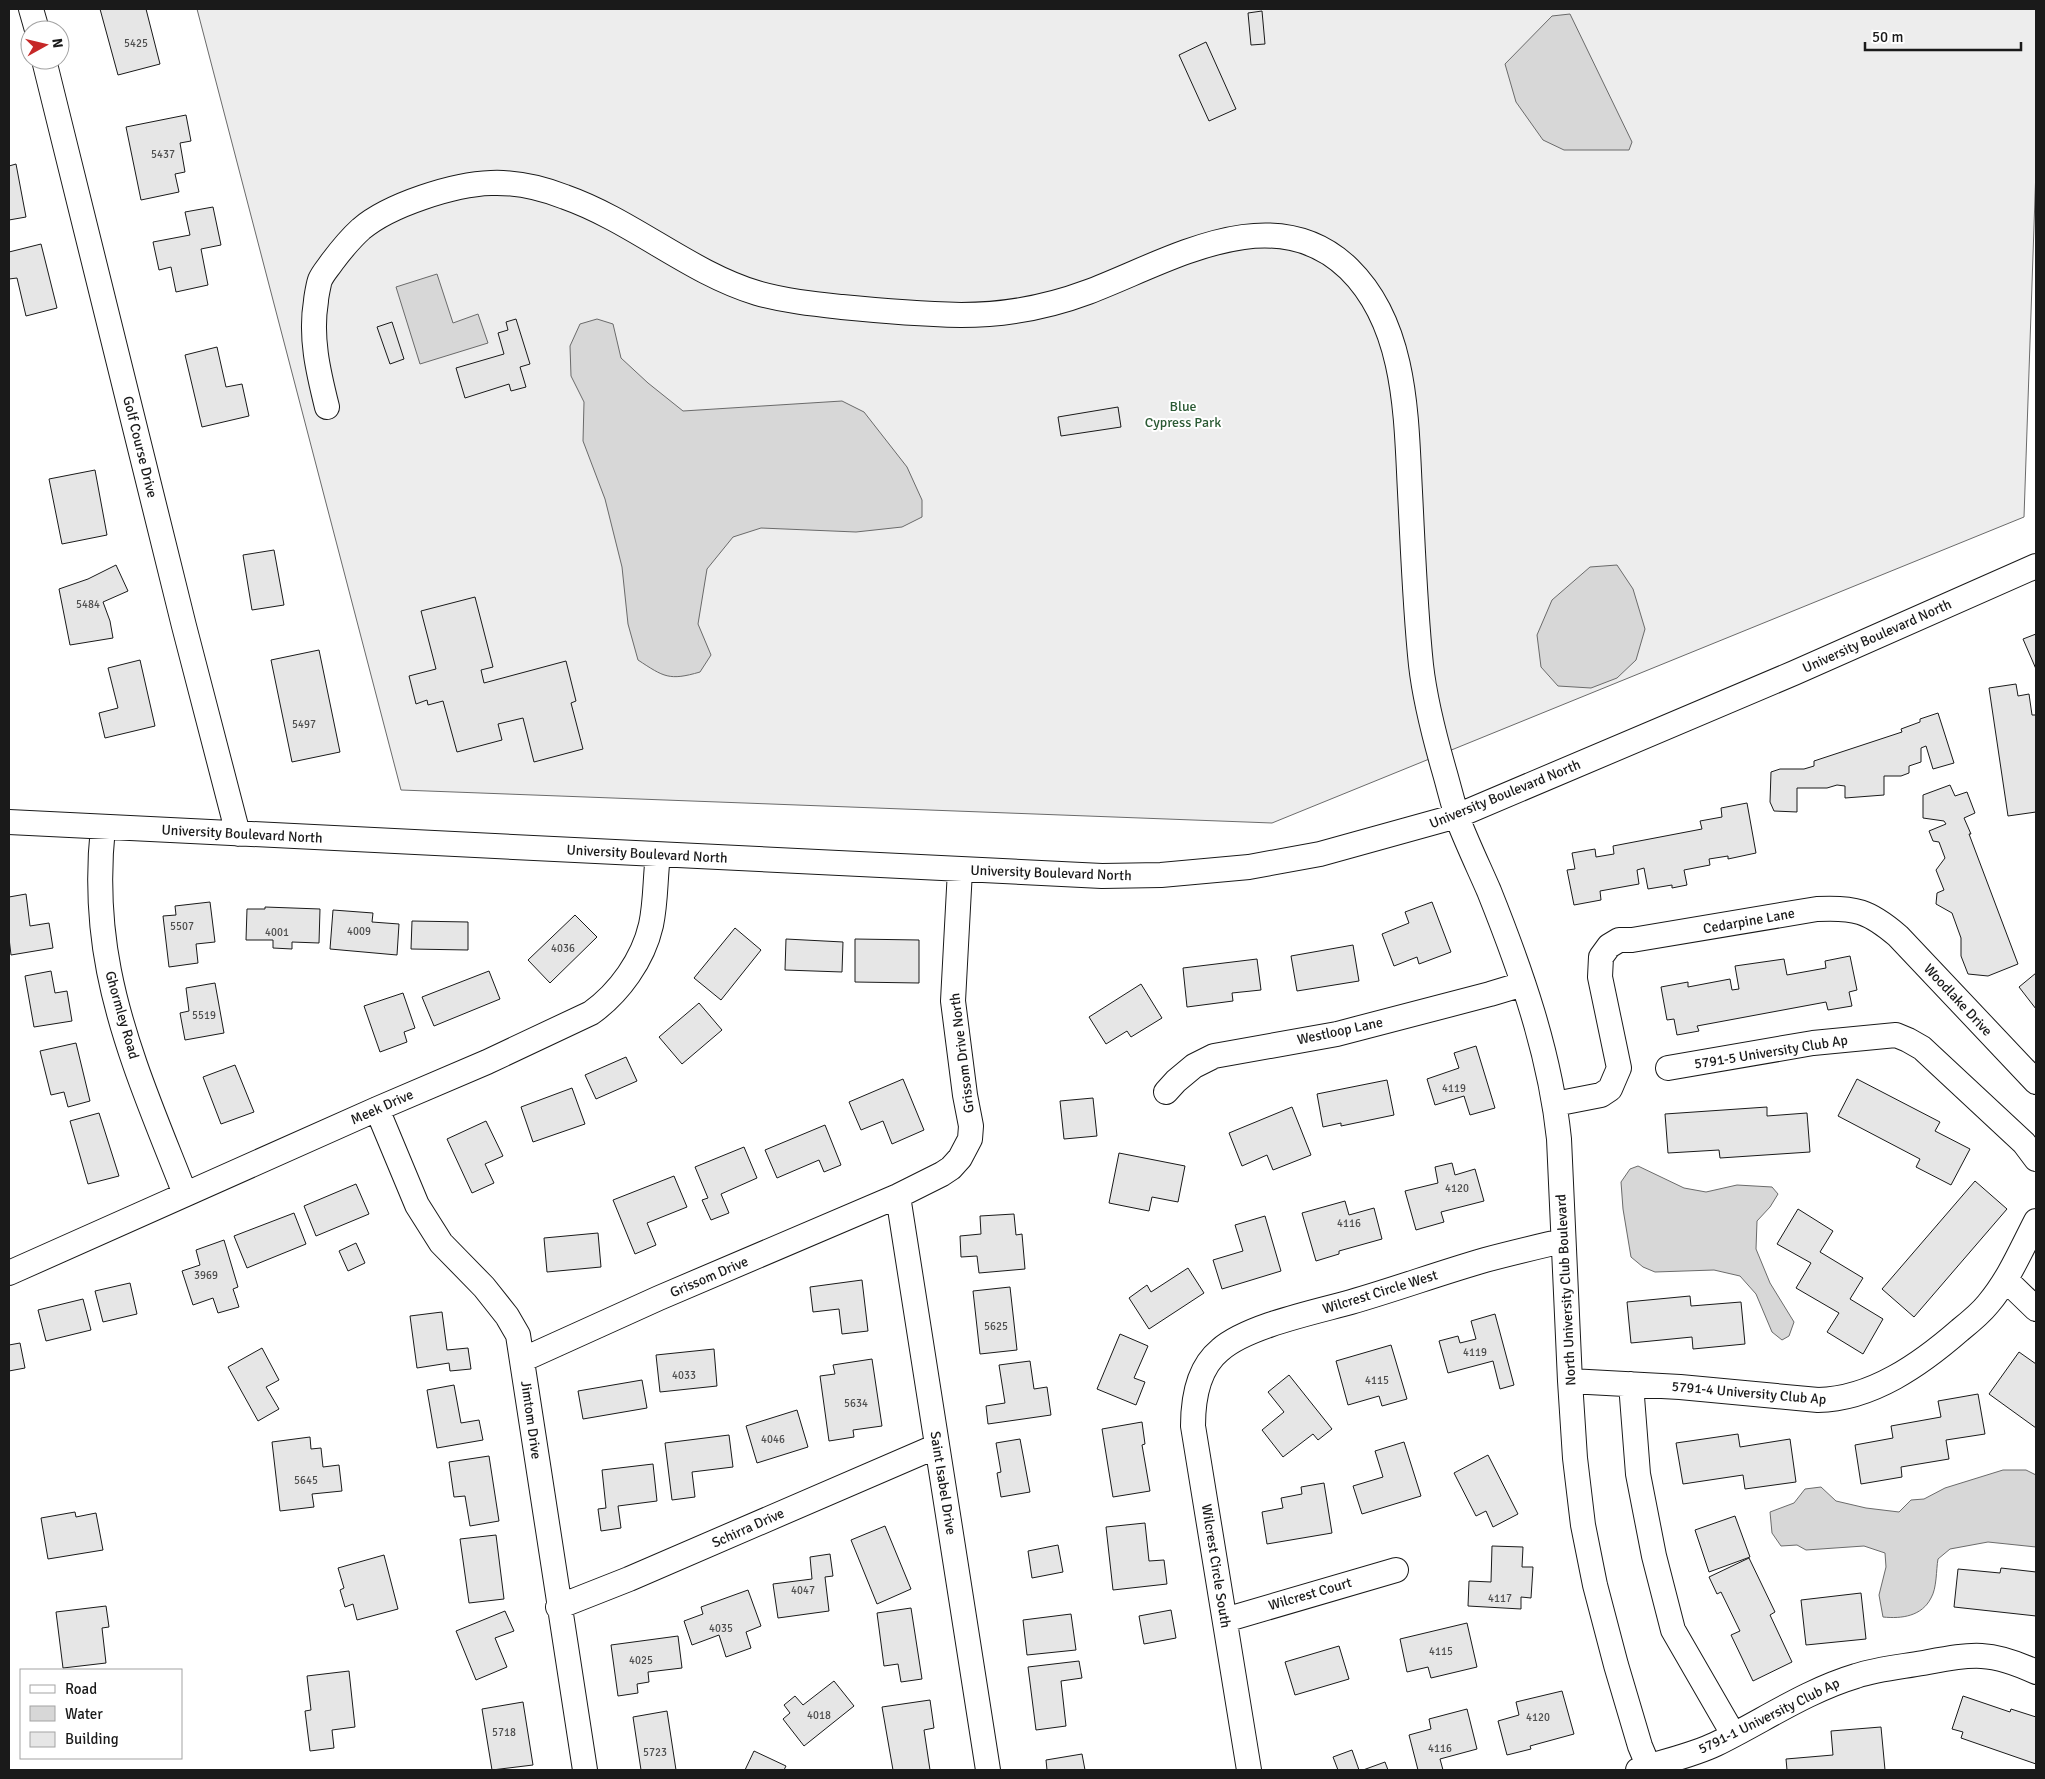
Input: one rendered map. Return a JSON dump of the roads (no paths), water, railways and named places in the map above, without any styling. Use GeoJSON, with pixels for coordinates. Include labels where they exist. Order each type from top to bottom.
{"type":"FeatureCollection","features":[{"type":"Feature","properties":{"kind":"street","name":"Golf Course Drive"},"geometry":{"type":"LineString","coordinates":[[47,70],[184,626],[238,834]]}},
{"type":"Feature","properties":{"kind":"street","name":"North University Club Boulevard"},"geometry":{"type":"LineString","coordinates":[[327,407],[312,336],[314,307],[320,280],[341,250],[364,226],[398,208],[429,195],[475,184],[511,184],[560,194],[602,212],[710,274],[752,292],[783,300],[880,311],[967,315],[1022,310],[1055,303],[1089,291],[1151,264],[1221,241],[1250,236],[1279,235],[1310,244],[1332,254],[1353,273],[1372,297],[1384,322],[1397,359],[1406,417],[1422,671],[1426,704],[1457,816],[1490,895],[1523,984],[1541,1040],[1555,1104],[1575,1458],[1583,1525],[1595,1585],[1645,1769]]}},
{"type":"Feature","properties":{"kind":"street","name":"University Boulevard North"},"geometry":{"type":"LineString","coordinates":[[9,822],[1102,876],[1161,875],[1249,867],[1320,854],[1457,816],[2036,566]]}},
{"type":"Feature","properties":{"kind":"street","name":"Ghormley Road"},"geometry":{"type":"LineString","coordinates":[[103,828],[100,875],[103,927],[109,970],[121,1021],[152,1111],[185,1194]]}},
{"type":"Feature","properties":{"kind":"street","name":"Meek Drive"},"geometry":{"type":"LineString","coordinates":[[9,1273],[487,1062],[574,1022],[605,1003],[622,984],[645,942],[651,926],[658,855]]}},
{"type":"Feature","properties":{"kind":"street","name":"Grissom Drive North"},"geometry":{"type":"LineString","coordinates":[[898,1196],[951,1168],[960,1158],[970,1139],[971,1126],[965,1095],[953,1001],[960,870]]}},
{"type":"Feature","properties":{"kind":"street","name":"Cedarpine Lane"},"geometry":{"type":"LineString","coordinates":[[1555,1104],[1601,1096],[1610,1089],[1619,1068],[1600,977],[1602,957],[1609,946],[1619,940],[1632,940],[1817,909],[1852,909],[1878,919]]}},
{"type":"Feature","properties":{"kind":"street","name":"Woodlake Drive"},"geometry":{"type":"LineString","coordinates":[[1878,919],[1898,936],[2036,1082]]}},
{"type":"Feature","properties":{"kind":"street","name":"Westloop Lane"},"geometry":{"type":"LineString","coordinates":[[1166,1092],[1194,1066],[1214,1056],[1337,1034],[1523,984]]}},
{"type":"Feature","properties":{"kind":"street","name":"5791-5 University Club Ap"},"geometry":{"type":"LineString","coordinates":[[1668,1068],[1813,1043],[1896,1036],[1922,1048],[2024,1143],[2036,1159]]}},
{"type":"Feature","properties":{"kind":"street","name":"Jimtom Drive"},"geometry":{"type":"LineString","coordinates":[[377,1109],[417,1205],[441,1243],[484,1287],[507,1316],[518,1335],[558,1607],[585,1770]]}},
{"type":"Feature","properties":{"kind":"street","name":"Grissom Drive"},"geometry":{"type":"LineString","coordinates":[[522,1360],[659,1298],[898,1196]]}},
{"type":"Feature","properties":{"kind":"street","name":"Saint Isabel Drive"},"geometry":{"type":"LineString","coordinates":[[898,1196],[988,1770]]}},
{"type":"Feature","properties":{"kind":"street"},"geometry":{"type":"LineString","coordinates":[[2036,1221],[2006,1280],[2036,1309]]}},
{"type":"Feature","properties":{"kind":"street","name":"Wilcrest Circle West"},"geometry":{"type":"LineString","coordinates":[[1209,1363],[1218,1351],[1229,1342],[1268,1326],[1485,1260],[1562,1241]]}},
{"type":"Feature","properties":{"kind":"street","name":"5791-4 University Club Ap"},"geometry":{"type":"LineString","coordinates":[[1570,1381],[1833,1400],[1880,1384],[1912,1368],[1935,1352],[1988,1305],[2006,1280]]}},
{"type":"Feature","properties":{"kind":"street","name":"Wilcrest Circle South"},"geometry":{"type":"LineString","coordinates":[[1209,1363],[1199,1382],[1193,1406],[1193,1426],[1250,1770]]}},
{"type":"Feature","properties":{"kind":"street"},"geometry":{"type":"LineString","coordinates":[[1631,1384],[1638,1474],[1654,1556],[1673,1630],[1733,1734]]}},
{"type":"Feature","properties":{"kind":"street","name":"Schirra Drive"},"geometry":{"type":"LineString","coordinates":[[558,1607],[638,1576],[937,1446]]}},
{"type":"Feature","properties":{"kind":"street","name":"Wilcrest Court"},"geometry":{"type":"LineString","coordinates":[[1225,1620],[1396,1570]]}},
{"type":"Feature","properties":{"kind":"street","name":"5791-1 University Club Ap"},"geometry":{"type":"LineString","coordinates":[[1645,1769],[1715,1744],[1775,1710],[1855,1676],[1874,1671],[1968,1655],[1994,1656],[2014,1662],[2036,1672]]}},
{"type":"Feature","properties":{"kind":"water"},"geometry":{"type":"Polygon","coordinates":[[[1570,14],[1632,142],[1629,150],[1564,150],[1543,140],[1516,102],[1505,64],[1552,16],[1570,14]]]}},
{"type":"Feature","properties":{"kind":"water"},"geometry":{"type":"Polygon","coordinates":[[[437,274],[453,323],[478,314],[488,343],[420,364],[396,287],[437,274]]]}},
{"type":"Feature","properties":{"kind":"water"},"geometry":{"type":"Polygon","coordinates":[[[597,319],[613,324],[621,358],[683,411],[842,401],[864,412],[907,467],[922,500],[922,517],[902,527],[856,532],[761,528],[733,537],[707,569],[698,624],[711,655],[700,672],[690,675],[674,677],[654,670],[638,660],[628,624],[622,567],[605,499],[583,441],[584,402],[571,376],[570,346],[580,324],[597,319]]]}},
{"type":"Feature","properties":{"kind":"water"},"geometry":{"type":"Polygon","coordinates":[[[1617,565],[1633,589],[1645,629],[1636,660],[1617,678],[1591,688],[1558,686],[1541,667],[1537,635],[1552,600],[1590,567],[1617,565]]]}},
{"type":"Feature","properties":{"kind":"water"},"geometry":{"type":"Polygon","coordinates":[[[1638,1166],[1684,1188],[1706,1192],[1737,1185],[1772,1187],[1778,1194],[1770,1207],[1757,1221],[1756,1249],[1770,1283],[1794,1322],[1789,1336],[1782,1340],[1772,1332],[1756,1294],[1740,1276],[1714,1270],[1655,1272],[1643,1267],[1631,1257],[1623,1209],[1621,1182],[1630,1169],[1638,1166]]]}},
{"type":"Feature","properties":{"kind":"water"},"geometry":{"type":"Polygon","coordinates":[[[2003,1470],[2026,1470],[2036,1475],[2036,1547],[1988,1542],[1950,1549],[1938,1559],[1933,1594],[1927,1604],[1917,1612],[1904,1617],[1883,1617],[1879,1595],[1886,1567],[1885,1553],[1864,1546],[1806,1550],[1797,1545],[1781,1546],[1772,1533],[1770,1512],[1794,1503],[1805,1489],[1821,1487],[1836,1501],[1866,1508],[1899,1512],[1911,1500],[1924,1499],[1945,1488],[2003,1470]]]}},
{"type":"Feature","properties":{"kind":"park label","name":"Blue Cypress Park"},"geometry":{"type":"Point","coordinates":[1183,414]}}]}
